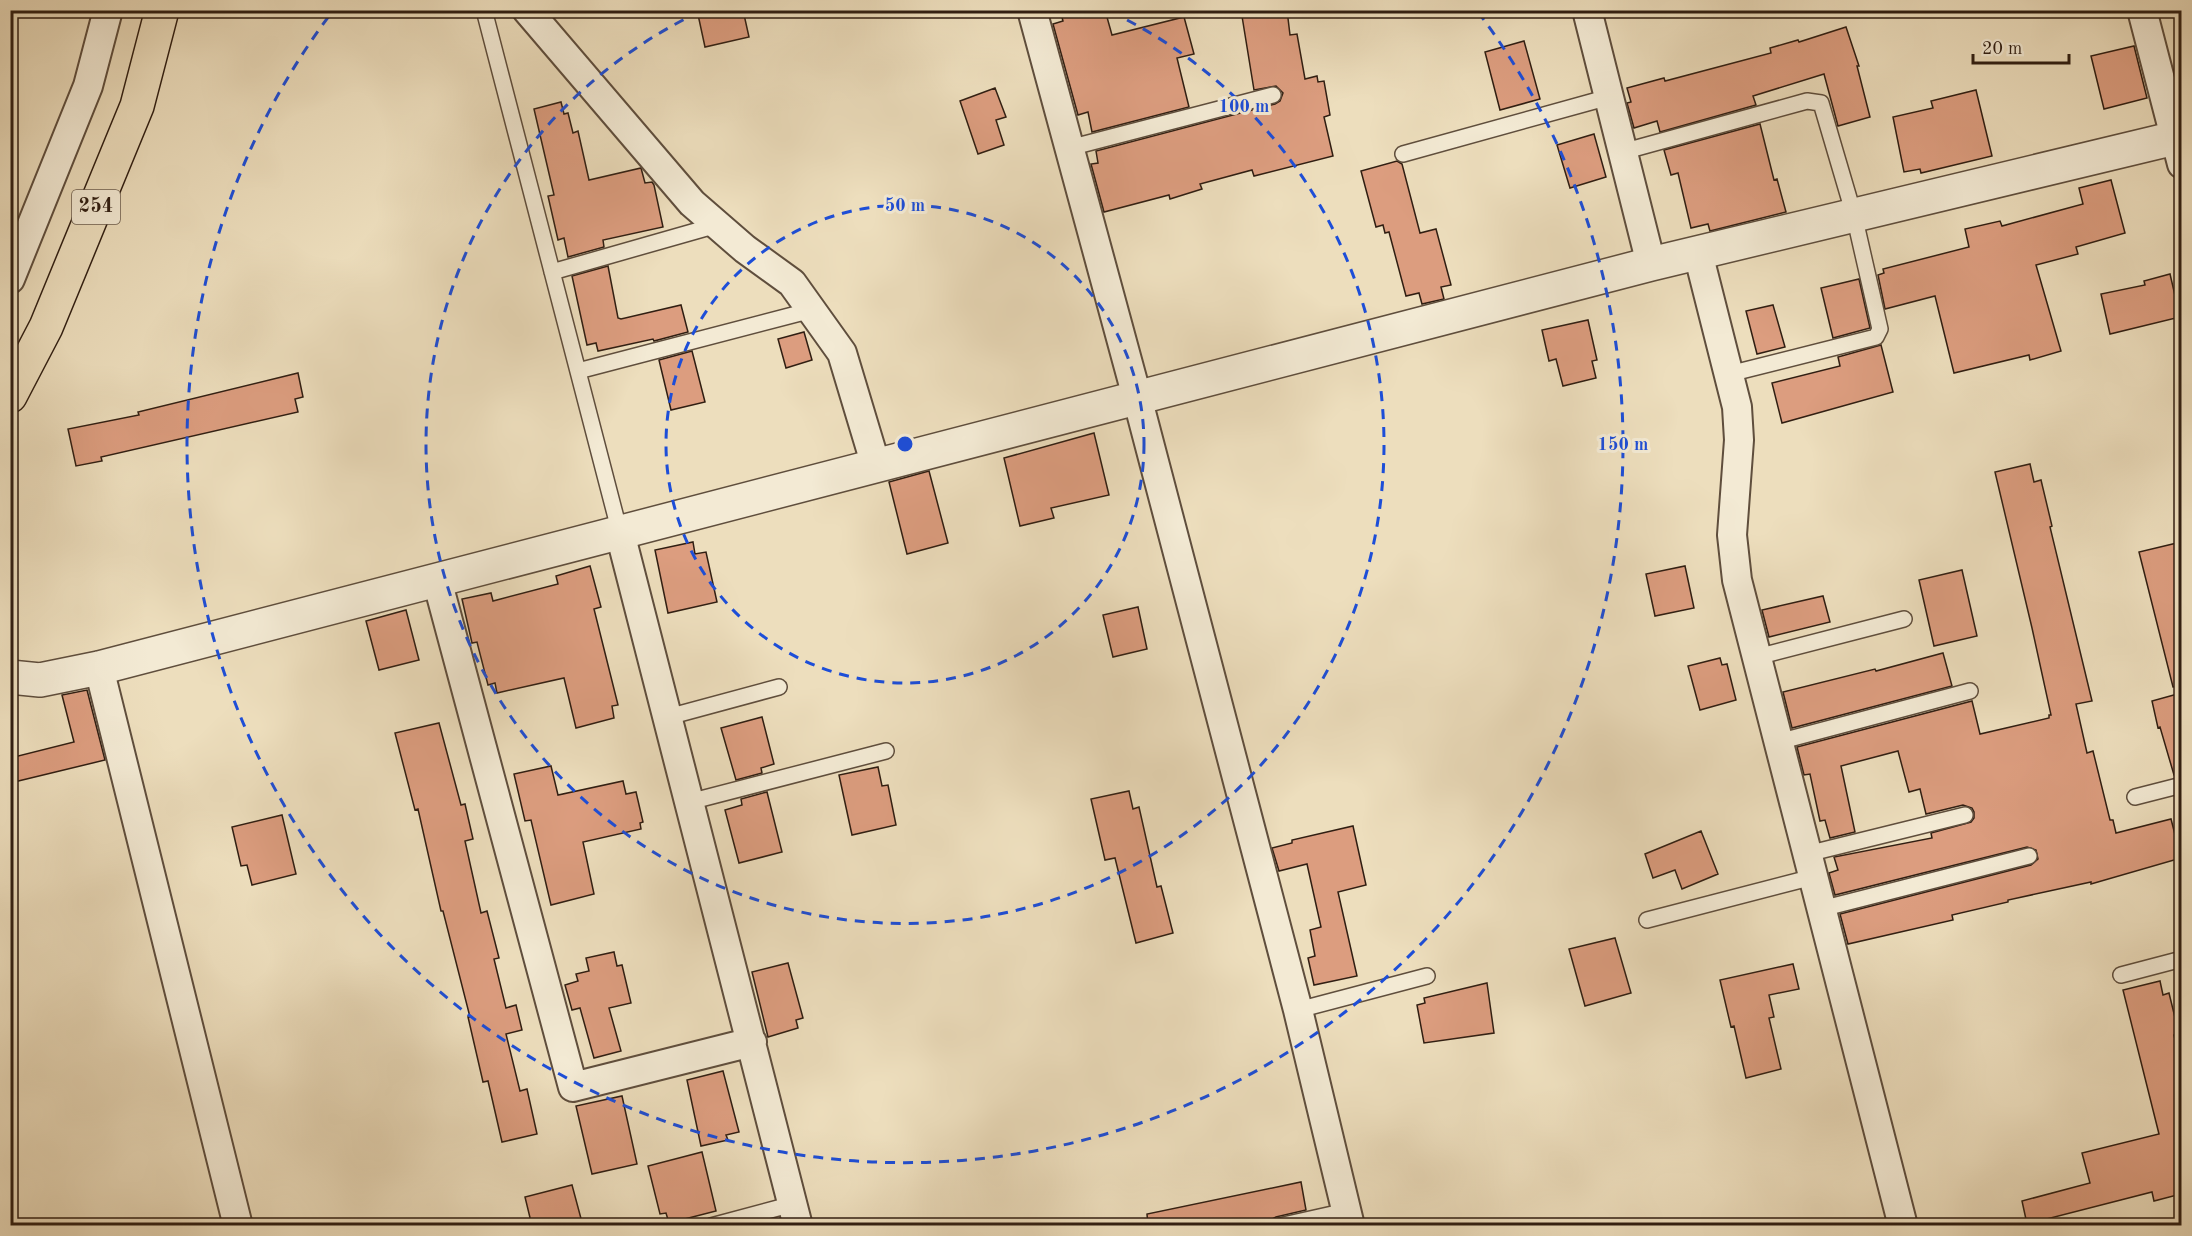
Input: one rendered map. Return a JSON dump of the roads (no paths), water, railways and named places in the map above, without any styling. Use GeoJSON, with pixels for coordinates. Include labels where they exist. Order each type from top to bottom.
{"type":"FeatureCollection","features":[{"type":"Feature","properties":{"kind":"highway","name":"254"},"geometry":{"type":"LineString","coordinates":[[10,396],[46,327],[137,106],[162,10]]}},
{"type":"Feature","properties":{"kind":"street"},"geometry":{"type":"LineString","coordinates":[[10,279],[88,86],[108,10]]}},
{"type":"Feature","properties":{"kind":"street"},"geometry":{"type":"LineString","coordinates":[[527,10],[692,203],[745,249],[792,283],[842,353],[876,466]]}},
{"type":"Feature","properties":{"kind":"street"},"geometry":{"type":"LineString","coordinates":[[1032,10],[1137,397],[1298,1010],[1348,1218]]}},
{"type":"Feature","properties":{"kind":"street"},"geometry":{"type":"LineString","coordinates":[[1587,10],[1651,264]]}},
{"type":"Feature","properties":{"kind":"street"},"geometry":{"type":"LineString","coordinates":[[10,677],[40,680],[99,668],[1651,264],[1854,215],[2179,145],[2142,10]]}},
{"type":"Feature","properties":{"kind":"street"},"geometry":{"type":"LineString","coordinates":[[1698,253],[1737,407],[1739,440],[1732,535],[1737,580],[1903,1226]]}},
{"type":"Feature","properties":{"kind":"street"},"geometry":{"type":"LineString","coordinates":[[620,533],[795,1215]]}},
{"type":"Feature","properties":{"kind":"street"},"geometry":{"type":"LineString","coordinates":[[437,580],[573,1087],[752,1042]]}},
{"type":"Feature","properties":{"kind":"street"},"geometry":{"type":"LineString","coordinates":[[99,668],[238,1226]]}},
{"type":"Feature","properties":{"kind":"lane"},"geometry":{"type":"LineString","coordinates":[[484,10],[620,533]]}},
{"type":"Feature","properties":{"kind":"lane"},"geometry":{"type":"LineString","coordinates":[[1069,148],[1273,95]]}},
{"type":"Feature","properties":{"kind":"lane"},"geometry":{"type":"LineString","coordinates":[[1403,154],[1609,97]]}},
{"type":"Feature","properties":{"kind":"lane"},"geometry":{"type":"LineString","coordinates":[[1622,152],[1807,101],[1821,102],[1854,215],[1880,329],[1876,337],[1728,374]]}},
{"type":"Feature","properties":{"kind":"lane"},"geometry":{"type":"LineString","coordinates":[[552,272],[717,225]]}},
{"type":"Feature","properties":{"kind":"lane"},"geometry":{"type":"LineString","coordinates":[[578,372],[812,310]]}},
{"type":"Feature","properties":{"kind":"lane"},"geometry":{"type":"LineString","coordinates":[[1757,657],[1904,619]]}},
{"type":"Feature","properties":{"kind":"lane"},"geometry":{"type":"LineString","coordinates":[[668,717],[778,687]]}},
{"type":"Feature","properties":{"kind":"lane"},"geometry":{"type":"LineString","coordinates":[[1779,742],[1970,691]]}},
{"type":"Feature","properties":{"kind":"lane"},"geometry":{"type":"LineString","coordinates":[[689,802],[886,751]]}},
{"type":"Feature","properties":{"kind":"lane"},"geometry":{"type":"LineString","coordinates":[[2135,797],[2181,785]]}},
{"type":"Feature","properties":{"kind":"lane"},"geometry":{"type":"LineString","coordinates":[[1647,920],[1965,815]]}},
{"type":"Feature","properties":{"kind":"lane"},"geometry":{"type":"LineString","coordinates":[[1821,909],[2029,856]]}},
{"type":"Feature","properties":{"kind":"lane"},"geometry":{"type":"LineString","coordinates":[[2121,975],[2181,959]]}},
{"type":"Feature","properties":{"kind":"lane"},"geometry":{"type":"LineString","coordinates":[[1298,1010],[1427,976]]}},
{"type":"Feature","properties":{"kind":"lane"},"geometry":{"type":"LineString","coordinates":[[711,1226],[795,1215]]}},
{"type":"Feature","properties":{"kind":"lane"},"geometry":{"type":"LineString","coordinates":[[1279,1226],[1348,1218]]}}]}
